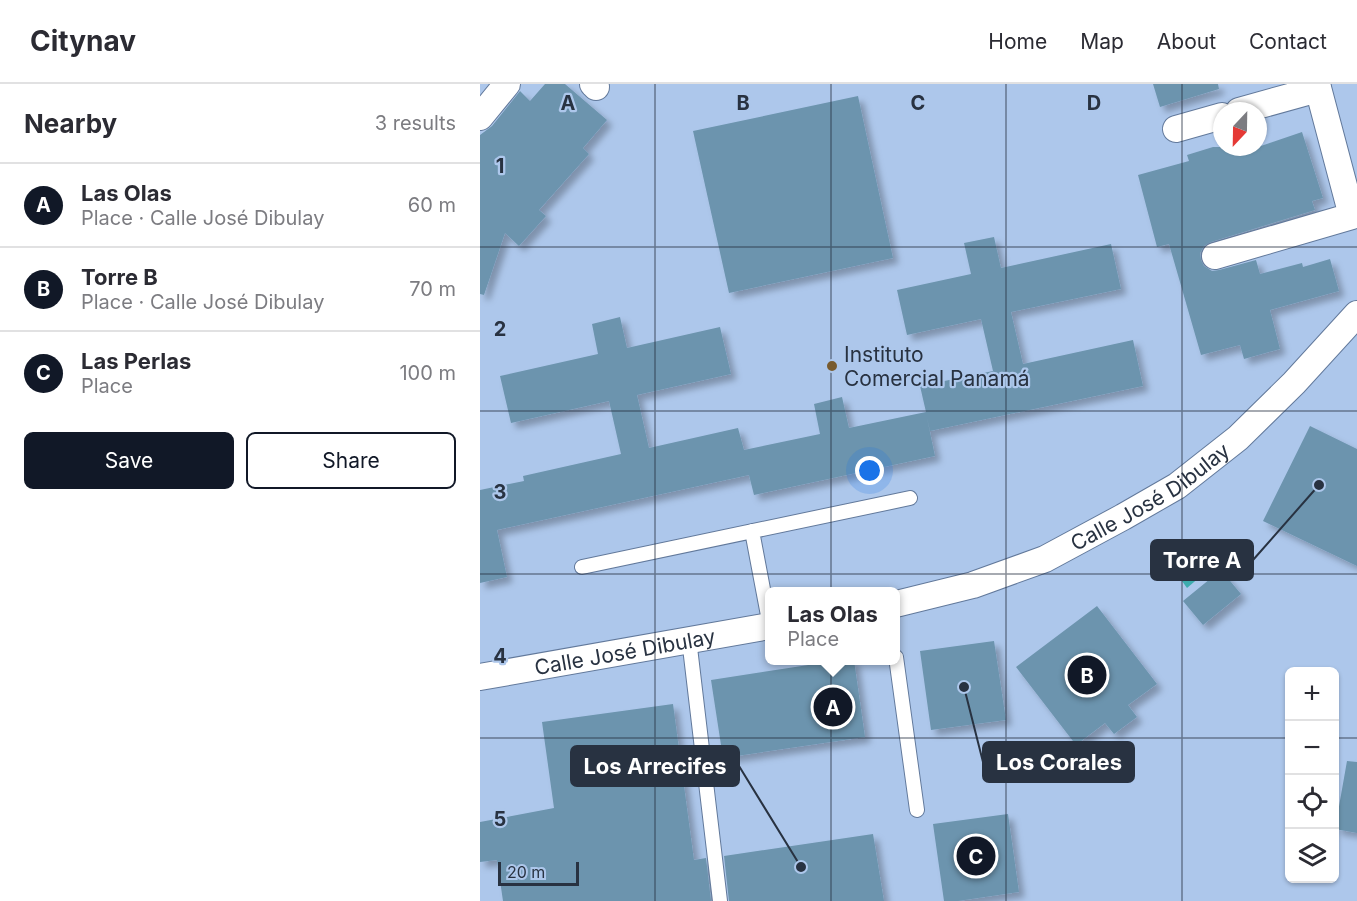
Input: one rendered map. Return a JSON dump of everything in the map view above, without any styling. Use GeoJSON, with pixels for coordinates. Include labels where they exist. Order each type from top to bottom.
{"type":"FeatureCollection","features":[{"type":"Feature","properties":{"kind":"street"},"geometry":{"type":"LineString","coordinates":[[480,117],[507,84]]}},
{"type":"Feature","properties":{"kind":"street"},"geometry":{"type":"LineString","coordinates":[[1215,256],[1352,216],[1318,86],[1267,102]]}},
{"type":"Feature","properties":{"kind":"street"},"geometry":{"type":"LineString","coordinates":[[1176,129],[1213,119]]}},
{"type":"Feature","properties":{"kind":"street","name":"Calle José Dibulay"},"geometry":{"type":"LineString","coordinates":[[900,603],[973,585],[1045,559],[1123,518],[1176,486],[1238,438],[1294,383],[1357,314]]}},
{"type":"Feature","properties":{"kind":"street","name":"Calle José Dibulay"},"geometry":{"type":"LineString","coordinates":[[480,677],[765,627]]}},
{"type":"Feature","properties":{"kind":"lane"},"geometry":{"type":"LineString","coordinates":[[582,567],[910,498]]}},
{"type":"Feature","properties":{"kind":"lane"},"geometry":{"type":"LineString","coordinates":[[752,531],[765,600]]}},
{"type":"Feature","properties":{"kind":"lane"},"geometry":{"type":"LineString","coordinates":[[689,639],[720,901]]}},
{"type":"Feature","properties":{"kind":"lane"},"geometry":{"type":"LineString","coordinates":[[897,665],[916,810]]}},
{"type":"Feature","properties":{"kind":"shaded area"},"geometry":{"type":"Polygon","coordinates":[[[1201,561],[1208,570],[1187,588],[1177,574],[1201,561]]]}},
{"type":"Feature","properties":{"kind":"building"},"geometry":{"type":"Polygon","coordinates":[[[545,84],[565,84],[607,120],[583,148],[589,154],[539,210],[546,216],[519,246],[505,233],[484,295],[480,294],[480,135],[492,126],[520,91],[530,101],[545,84]]]}},
{"type":"Feature","properties":{"kind":"building"},"geometry":{"type":"Polygon","coordinates":[[[1153,84],[1218,84],[1219,89],[1160,107],[1153,84]]]}},
{"type":"Feature","properties":{"kind":"building"},"geometry":{"type":"Polygon","coordinates":[[[858,96],[893,258],[729,293],[693,131],[858,96]]]}},
{"type":"Feature","properties":{"kind":"building"},"geometry":{"type":"Polygon","coordinates":[[[1302,132],[1323,198],[1312,201],[1315,210],[1211,242],[1204,246],[1200,253],[1201,260],[1204,266],[1212,271],[1256,260],[1260,274],[1302,263],[1303,267],[1330,259],[1339,291],[1270,310],[1280,349],[1244,359],[1240,345],[1201,355],[1169,244],[1157,247],[1138,175],[1189,161],[1187,155],[1213,147],[1213,156],[1267,156],[1267,144],[1302,132]]]}},
{"type":"Feature","properties":{"kind":"building"},"geometry":{"type":"Polygon","coordinates":[[[994,237],[1001,268],[1111,244],[1121,289],[1011,312],[1023,364],[1133,340],[1143,386],[930,431],[927,418],[935,456],[754,495],[749,475],[497,530],[507,577],[480,583],[480,490],[524,481],[523,476],[621,454],[609,401],[511,423],[500,376],[598,354],[592,324],[620,317],[627,348],[720,327],[731,374],[637,395],[649,448],[738,428],[744,450],[820,434],[814,404],[842,397],[849,428],[926,412],[920,386],[993,371],[981,319],[907,335],[897,290],[971,274],[964,243],[994,237]]]}},
{"type":"Feature","properties":{"kind":"building"},"geometry":{"type":"Polygon","coordinates":[[[1310,426],[1357,449],[1357,566],[1263,521],[1310,426]]]}},
{"type":"Feature","properties":{"kind":"building"},"geometry":{"type":"Polygon","coordinates":[[[1221,570],[1241,594],[1203,625],[1183,601],[1221,570]]]}},
{"type":"Feature","properties":{"kind":"building"},"geometry":{"type":"Polygon","coordinates":[[[1097,606],[1157,684],[1128,705],[1137,717],[1114,734],[1105,723],[1076,745],[1016,667],[1097,606]]]}},
{"type":"Feature","properties":{"kind":"building"},"geometry":{"type":"Polygon","coordinates":[[[994,641],[1006,720],[931,730],[920,651],[994,641]]]}},
{"type":"Feature","properties":{"kind":"building"},"geometry":{"type":"Polygon","coordinates":[[[808,665],[855,665],[865,737],[723,758],[711,680],[808,665]]]}},
{"type":"Feature","properties":{"kind":"building"},"geometry":{"type":"Polygon","coordinates":[[[673,704],[694,860],[706,858],[711,901],[503,901],[497,860],[480,862],[480,822],[554,808],[542,722],[673,704]]]}},
{"type":"Feature","properties":{"kind":"building"},"geometry":{"type":"Polygon","coordinates":[[[1347,761],[1357,762],[1357,833],[1339,830],[1339,806],[1347,761]]]}},
{"type":"Feature","properties":{"kind":"building"},"geometry":{"type":"Polygon","coordinates":[[[1008,814],[1019,892],[944,901],[933,824],[1008,814]]]}},
{"type":"Feature","properties":{"kind":"building"},"geometry":{"type":"Polygon","coordinates":[[[873,834],[884,901],[729,901],[724,856],[873,834]]]}},
{"type":"Feature","properties":{"kind":"place","name":"Instituto Comercial Panamá"},"geometry":{"type":"Point","coordinates":[832,366]}},
{"type":"Feature","properties":{"kind":"place","name":"Torre A"},"geometry":{"type":"Point","coordinates":[1319,485]}},
{"type":"Feature","properties":{"kind":"place","name":"Torre B"},"geometry":{"type":"Point","coordinates":[1087,675]}},
{"type":"Feature","properties":{"kind":"place","name":"Los Corales"},"geometry":{"type":"Point","coordinates":[964,687]}},
{"type":"Feature","properties":{"kind":"place","name":"Las Olas"},"geometry":{"type":"Point","coordinates":[833,707]}},
{"type":"Feature","properties":{"kind":"place","name":"Las Perlas"},"geometry":{"type":"Point","coordinates":[976,856]}},
{"type":"Feature","properties":{"kind":"place","name":"Los Arrecifes"},"geometry":{"type":"Point","coordinates":[801,867]}}]}
